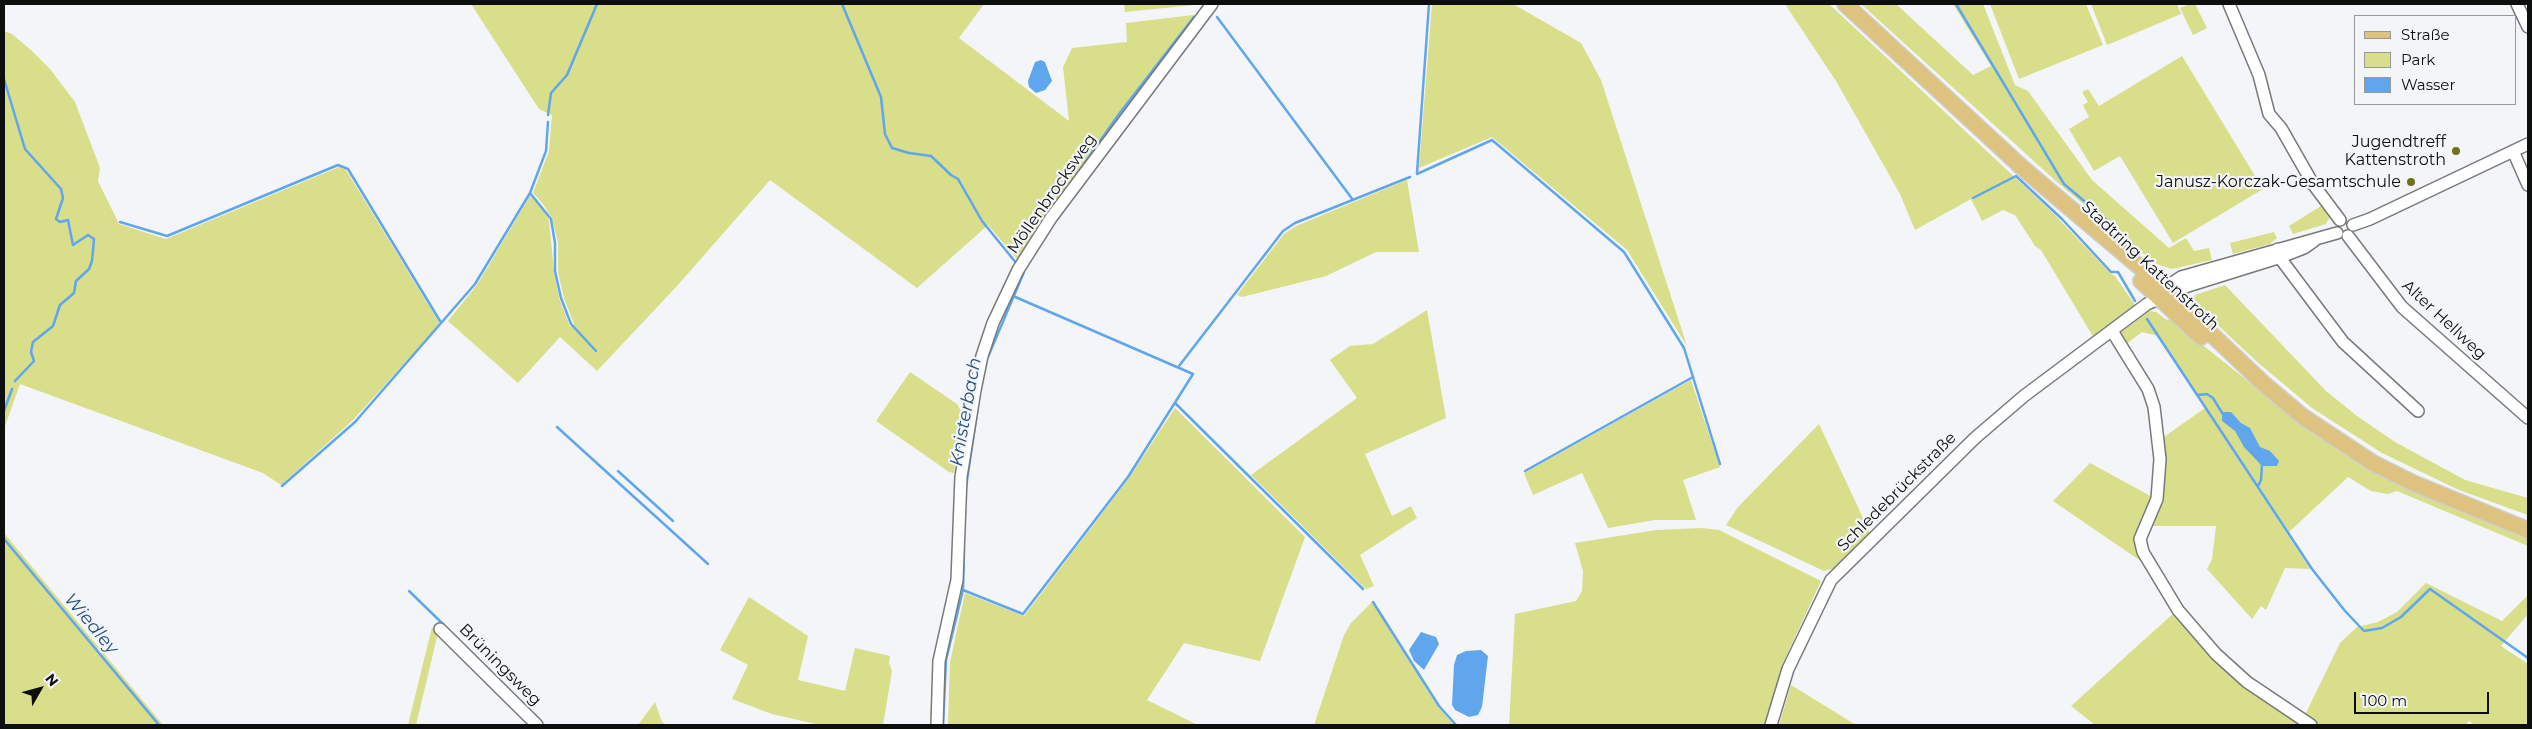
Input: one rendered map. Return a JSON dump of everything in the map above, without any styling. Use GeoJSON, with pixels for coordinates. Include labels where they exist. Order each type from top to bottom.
{"type":"FeatureCollection","features":[{"type":"Feature","properties":{"kind":"main road","name":"Stadtring Kattenstroth"},"geometry":{"type":"LineString","coordinates":[[1846,4],[2159,296],[2302,416],[2373,463],[2413,483],[2528,530]]}},
{"type":"Feature","properties":{"kind":"street","name":"Möllenbrocksweg"},"geometry":{"type":"LineString","coordinates":[[937,725],[939,661],[957,580],[961,478],[971,410],[982,356],[993,323],[1020,267],[1051,218],[1212,4]]}},
{"type":"Feature","properties":{"kind":"street"},"geometry":{"type":"LineString","coordinates":[[2229,4],[2259,75],[2269,114],[2281,128],[2313,184],[2340,220]]}},
{"type":"Feature","properties":{"kind":"street"},"geometry":{"type":"LineString","coordinates":[[2517,4],[2528,27]]}},
{"type":"Feature","properties":{"kind":"street"},"geometry":{"type":"LineString","coordinates":[[2353,225],[2370,219],[2528,144]]}},
{"type":"Feature","properties":{"kind":"street"},"geometry":{"type":"LineString","coordinates":[[2513,152],[2528,185]]}},
{"type":"Feature","properties":{"kind":"street"},"geometry":{"type":"LineString","coordinates":[[2348,219],[2353,225],[2352,232],[2348,236],[2343,237],[2336,233],[2336,224],[2340,220],[2348,219]]}},
{"type":"Feature","properties":{"kind":"street","name":"Schledebrückstraße"},"geometry":{"type":"LineString","coordinates":[[1771,725],[1788,669],[1831,580],[1975,438],[2024,396],[2181,278],[2280,253],[2301,242],[2336,233]]}},
{"type":"Feature","properties":{"kind":"street","name":"Alter Hellweg"},"geometry":{"type":"LineString","coordinates":[[2348,236],[2402,307],[2528,418]]}},
{"type":"Feature","properties":{"kind":"street"},"geometry":{"type":"LineString","coordinates":[[2280,253],[2343,342],[2418,411]]}},
{"type":"Feature","properties":{"kind":"street"},"geometry":{"type":"LineString","coordinates":[[2112,331],[2148,389],[2154,406],[2160,459],[2158,489],[2157,498],[2140,539],[2143,552],[2178,610],[2216,654],[2247,682],[2308,723]]}},
{"type":"Feature","properties":{"kind":"street","name":"Brüningsweg"},"geometry":{"type":"LineString","coordinates":[[440,629],[537,725]]}},
{"type":"Feature","properties":{"kind":"green space"},"geometry":{"type":"Polygon","coordinates":[[[471,4],[984,4],[959,38],[1069,121],[1063,67],[1072,48],[1127,42],[1126,23],[1202,14],[1122,114],[1018,260],[988,225],[917,288],[770,180],[677,286],[597,371],[560,337],[518,383],[448,321],[477,285],[530,196],[541,206],[549,220],[554,272],[559,298],[570,327],[574,324],[564,298],[558,272],[558,243],[552,218],[533,193],[549,151],[552,115],[539,109],[471,4]]]}},
{"type":"Feature","properties":{"kind":"green space"},"geometry":{"type":"Polygon","coordinates":[[[1124,4],[1204,4],[1125,12],[1124,4]]]}},
{"type":"Feature","properties":{"kind":"green space"},"geometry":{"type":"Polygon","coordinates":[[[1432,4],[1513,4],[1581,43],[1601,80],[1687,346],[1627,250],[1492,137],[1419,168],[1432,4]]]}},
{"type":"Feature","properties":{"kind":"green space"},"geometry":{"type":"Polygon","coordinates":[[[1785,4],[1829,4],[2053,213],[2115,276],[2135,305],[2094,338],[2041,250],[2035,246],[2015,215],[2003,210],[1982,221],[1971,199],[1915,230],[1900,194],[1836,81],[1785,4]]]}},
{"type":"Feature","properties":{"kind":"green space"},"geometry":{"type":"Polygon","coordinates":[[[1861,4],[1896,4],[1973,75],[1991,66],[1953,4],[1983,4],[2015,85],[2028,91],[2092,180],[2169,248],[2186,238],[2194,251],[2209,248],[2212,260],[2172,269],[2156,264],[2058,183],[1861,4]]]}},
{"type":"Feature","properties":{"kind":"green space"},"geometry":{"type":"Polygon","coordinates":[[[1990,4],[2086,4],[2103,45],[2019,79],[1990,4]]]}},
{"type":"Feature","properties":{"kind":"green space"},"geometry":{"type":"Polygon","coordinates":[[[2091,4],[2177,4],[2181,14],[2107,45],[2091,4]]]}},
{"type":"Feature","properties":{"kind":"green space"},"geometry":{"type":"Polygon","coordinates":[[[2189,4],[2195,4],[2207,28],[2193,35],[2180,8],[2189,4]]]}},
{"type":"Feature","properties":{"kind":"green space"},"geometry":{"type":"Polygon","coordinates":[[[4,31],[12,34],[50,69],[75,102],[100,168],[98,181],[119,224],[166,239],[339,167],[346,170],[440,324],[353,420],[281,485],[263,473],[20,384],[4,429],[4,31]]]}},
{"type":"Feature","properties":{"kind":"green space"},"geometry":{"type":"Polygon","coordinates":[[[2182,56],[2263,189],[2173,243],[2120,156],[2094,171],[2069,129],[2089,117],[2083,105],[2088,102],[2082,92],[2088,89],[2099,106],[2182,56]]]}},
{"type":"Feature","properties":{"kind":"green space"},"geometry":{"type":"Polygon","coordinates":[[[1407,180],[1419,252],[1376,252],[1326,276],[1242,297],[1237,295],[1284,234],[1296,226],[1407,180]]]}},
{"type":"Feature","properties":{"kind":"green space"},"geometry":{"type":"Polygon","coordinates":[[[2324,204],[2331,214],[2326,224],[2293,234],[2289,226],[2324,204]]]}},
{"type":"Feature","properties":{"kind":"green space"},"geometry":{"type":"Polygon","coordinates":[[[2274,232],[2277,238],[2270,244],[2233,254],[2230,243],[2274,232]]]}},
{"type":"Feature","properties":{"kind":"green space"},"geometry":{"type":"Polygon","coordinates":[[[2225,285],[2326,391],[2357,416],[2395,442],[2465,480],[2528,498],[2528,515],[2459,490],[2382,453],[2312,408],[2255,360],[2191,300],[2195,295],[2225,285]]]}},
{"type":"Feature","properties":{"kind":"green space"},"geometry":{"type":"Polygon","coordinates":[[[1427,310],[1446,418],[1365,454],[1392,516],[1411,506],[1417,518],[1360,555],[1374,586],[1366,589],[1251,475],[1357,398],[1330,360],[1350,346],[1373,344],[1427,310]]]}},
{"type":"Feature","properties":{"kind":"green space"},"geometry":{"type":"Polygon","coordinates":[[[2149,311],[2156,312],[2167,320],[2170,319],[2298,421],[2370,469],[2399,485],[2528,538],[2528,546],[2397,491],[2388,494],[2371,491],[2348,477],[2289,532],[2159,336],[2142,332],[2125,345],[2119,336],[2121,332],[2149,311]]]}},
{"type":"Feature","properties":{"kind":"green space"},"geometry":{"type":"Polygon","coordinates":[[[910,372],[957,404],[961,411],[954,473],[949,472],[876,421],[910,372]]]}},
{"type":"Feature","properties":{"kind":"green space"},"geometry":{"type":"Polygon","coordinates":[[[1691,380],[1720,467],[1683,480],[1696,520],[1655,520],[1608,528],[1582,473],[1533,495],[1524,473],[1691,380]]]}},
{"type":"Feature","properties":{"kind":"green space"},"geometry":{"type":"Polygon","coordinates":[[[1175,408],[1305,537],[1260,661],[1184,643],[1147,700],[1198,725],[948,725],[950,662],[965,593],[1024,616],[1129,478],[1175,408]]]}},
{"type":"Feature","properties":{"kind":"green space"},"geometry":{"type":"Polygon","coordinates":[[[2205,408],[2310,569],[2285,568],[2266,610],[2261,606],[2252,619],[2207,569],[2212,559],[2216,526],[2149,526],[2161,439],[2205,408]]]}},
{"type":"Feature","properties":{"kind":"green space"},"geometry":{"type":"Polygon","coordinates":[[[1819,424],[1871,535],[1835,568],[1824,571],[1726,525],[1738,507],[1819,424]]]}},
{"type":"Feature","properties":{"kind":"green space"},"geometry":{"type":"Polygon","coordinates":[[[2090,463],[2154,498],[2137,540],[2148,566],[2053,501],[2090,463]]]}},
{"type":"Feature","properties":{"kind":"green space"},"geometry":{"type":"Polygon","coordinates":[[[1702,528],[1719,530],[1821,581],[1782,665],[1765,725],[1509,725],[1515,614],[1576,601],[1582,591],[1583,571],[1575,543],[1656,530],[1702,528]]]}},
{"type":"Feature","properties":{"kind":"green space"},"geometry":{"type":"Polygon","coordinates":[[[4,533],[163,725],[4,725],[4,533]]]}},
{"type":"Feature","properties":{"kind":"green space"},"geometry":{"type":"Polygon","coordinates":[[[2426,583],[2502,621],[2528,595],[2528,614],[2501,646],[2528,664],[2528,725],[2474,725],[2469,721],[2466,725],[2320,725],[2305,715],[2340,643],[2357,627],[2378,622],[2397,612],[2426,583]]]}},
{"type":"Feature","properties":{"kind":"green space"},"geometry":{"type":"Polygon","coordinates":[[[749,597],[808,636],[798,680],[845,691],[855,648],[890,656],[889,663],[892,671],[883,725],[820,725],[772,714],[732,699],[748,665],[720,650],[749,597]]]}},
{"type":"Feature","properties":{"kind":"green space"},"geometry":{"type":"Polygon","coordinates":[[[1372,602],[1438,707],[1454,725],[1314,725],[1344,635],[1351,623],[1372,602]]]}},
{"type":"Feature","properties":{"kind":"green space"},"geometry":{"type":"Polygon","coordinates":[[[2176,611],[2233,677],[2305,725],[2095,725],[2071,706],[2176,611]]]}},
{"type":"Feature","properties":{"kind":"green space"},"geometry":{"type":"Polygon","coordinates":[[[432,627],[438,633],[416,725],[408,725],[432,627]]]}},
{"type":"Feature","properties":{"kind":"green space"},"geometry":{"type":"Polygon","coordinates":[[[1791,685],[1856,725],[1779,725],[1791,685]]]}},
{"type":"Feature","properties":{"kind":"green space"},"geometry":{"type":"Polygon","coordinates":[[[655,702],[662,722],[666,725],[638,725],[655,702]]]}},
{"type":"Feature","properties":{"kind":"water"},"geometry":{"type":"Polygon","coordinates":[[[1041,60],[1045,62],[1052,81],[1045,90],[1036,93],[1029,87],[1028,81],[1035,62],[1041,60]]]}},
{"type":"Feature","properties":{"kind":"water"},"geometry":{"type":"Polygon","coordinates":[[[2222,412],[2231,412],[2241,423],[2250,428],[2260,447],[2270,451],[2279,461],[2277,466],[2262,466],[2244,447],[2235,431],[2222,421],[2222,412]]]}},
{"type":"Feature","properties":{"kind":"water"},"geometry":{"type":"Polygon","coordinates":[[[1421,632],[1436,637],[1439,644],[1424,670],[1414,661],[1409,650],[1421,632]]]}},
{"type":"Feature","properties":{"kind":"water"},"geometry":{"type":"Polygon","coordinates":[[[1481,650],[1488,656],[1482,707],[1478,715],[1469,717],[1455,710],[1452,705],[1454,665],[1457,655],[1466,651],[1481,650]]]}},
{"type":"Feature","properties":{"kind":"waterway"},"geometry":{"type":"LineString","coordinates":[[548,115],[551,93],[567,75],[597,4]]}},
{"type":"Feature","properties":{"kind":"waterway","name":"Knisterbach"},"geometry":{"type":"LineString","coordinates":[[842,4],[881,97],[885,134],[892,148],[931,156],[958,179],[982,221],[1017,264]]}},
{"type":"Feature","properties":{"kind":"waterway"},"geometry":{"type":"LineString","coordinates":[[1201,9],[1205,4]]}},
{"type":"Feature","properties":{"kind":"waterway"},"geometry":{"type":"LineString","coordinates":[[1417,173],[1429,4]]}},
{"type":"Feature","properties":{"kind":"waterway"},"geometry":{"type":"LineString","coordinates":[[1956,4],[2064,184],[2116,228]]}},
{"type":"Feature","properties":{"kind":"waterway"},"geometry":{"type":"LineString","coordinates":[[1077,174],[1119,114],[1194,17]]}},
{"type":"Feature","properties":{"kind":"waterway"},"geometry":{"type":"LineString","coordinates":[[1217,17],[1353,200]]}},
{"type":"Feature","properties":{"kind":"waterway"},"geometry":{"type":"LineString","coordinates":[[4,79],[25,149],[61,189],[63,198],[56,219],[60,222],[68,220],[73,245],[88,235],[94,239],[92,261],[89,269],[76,281],[74,293],[60,305],[53,326],[33,342],[31,352],[34,361],[15,381]]}},
{"type":"Feature","properties":{"kind":"waterway"},"geometry":{"type":"LineString","coordinates":[[282,486],[355,422],[475,284],[530,193],[546,151],[548,122]]}},
{"type":"Feature","properties":{"kind":"waterway"},"geometry":{"type":"LineString","coordinates":[[1417,174],[1492,140],[1624,252],[1684,348],[1720,464]]}},
{"type":"Feature","properties":{"kind":"waterway"},"geometry":{"type":"LineString","coordinates":[[120,222],[167,236],[338,165],[348,169],[440,321]]}},
{"type":"Feature","properties":{"kind":"waterway"},"geometry":{"type":"LineString","coordinates":[[1973,198],[2016,176],[2062,219],[2111,272],[2118,272],[2135,301]]}},
{"type":"Feature","properties":{"kind":"waterway"},"geometry":{"type":"LineString","coordinates":[[1179,366],[1283,231],[1295,223],[1410,177]]}},
{"type":"Feature","properties":{"kind":"waterway"},"geometry":{"type":"LineString","coordinates":[[530,193],[551,219],[555,243],[555,271],[561,298],[571,324],[596,351]]}},
{"type":"Feature","properties":{"kind":"waterway","name":"Knisterbach"},"geometry":{"type":"LineString","coordinates":[[988,357],[1024,272],[1022,270]]}},
{"type":"Feature","properties":{"kind":"waterway"},"geometry":{"type":"LineString","coordinates":[[963,590],[1023,614],[1128,477],[1193,374],[1013,296]]}},
{"type":"Feature","properties":{"kind":"waterway"},"geometry":{"type":"LineString","coordinates":[[2147,319],[2312,569],[2345,611],[2364,631],[2382,628],[2401,617],[2430,589],[2528,658]]}},
{"type":"Feature","properties":{"kind":"waterway"},"geometry":{"type":"LineString","coordinates":[[1525,471],[1693,377]]}},
{"type":"Feature","properties":{"kind":"waterway"},"geometry":{"type":"LineString","coordinates":[[4,411],[12,389]]}},
{"type":"Feature","properties":{"kind":"waterway"},"geometry":{"type":"LineString","coordinates":[[2198,395],[2207,394],[2213,398],[2224,416]]}},
{"type":"Feature","properties":{"kind":"waterway"},"geometry":{"type":"LineString","coordinates":[[1175,403],[1363,589]]}},
{"type":"Feature","properties":{"kind":"waterway","name":"Knisterbach"},"geometry":{"type":"LineString","coordinates":[[966,487],[978,406]]}},
{"type":"Feature","properties":{"kind":"waterway"},"geometry":{"type":"LineString","coordinates":[[557,427],[708,564]]}},
{"type":"Feature","properties":{"kind":"waterway"},"geometry":{"type":"LineString","coordinates":[[2258,486],[2261,480],[2262,464]]}},
{"type":"Feature","properties":{"kind":"waterway"},"geometry":{"type":"LineString","coordinates":[[618,471],[673,521]]}},
{"type":"Feature","properties":{"kind":"waterway","name":"Wiedley"},"geometry":{"type":"LineString","coordinates":[[4,539],[159,725]]}},
{"type":"Feature","properties":{"kind":"waterway","name":"Knisterbach"},"geometry":{"type":"LineString","coordinates":[[943,725],[946,660],[963,590],[964,550]]}},
{"type":"Feature","properties":{"kind":"waterway"},"geometry":{"type":"LineString","coordinates":[[409,591],[444,625]]}},
{"type":"Feature","properties":{"kind":"waterway"},"geometry":{"type":"LineString","coordinates":[[1373,602],[1439,706],[1456,725]]}},
{"type":"Feature","properties":{"kind":"place","name":"Jugendtreff Kattenstroth"},"geometry":{"type":"Point","coordinates":[2456,151]}},
{"type":"Feature","properties":{"kind":"place","name":"Janusz-Korczak-Gesamtschule"},"geometry":{"type":"Point","coordinates":[2411,182]}}]}
